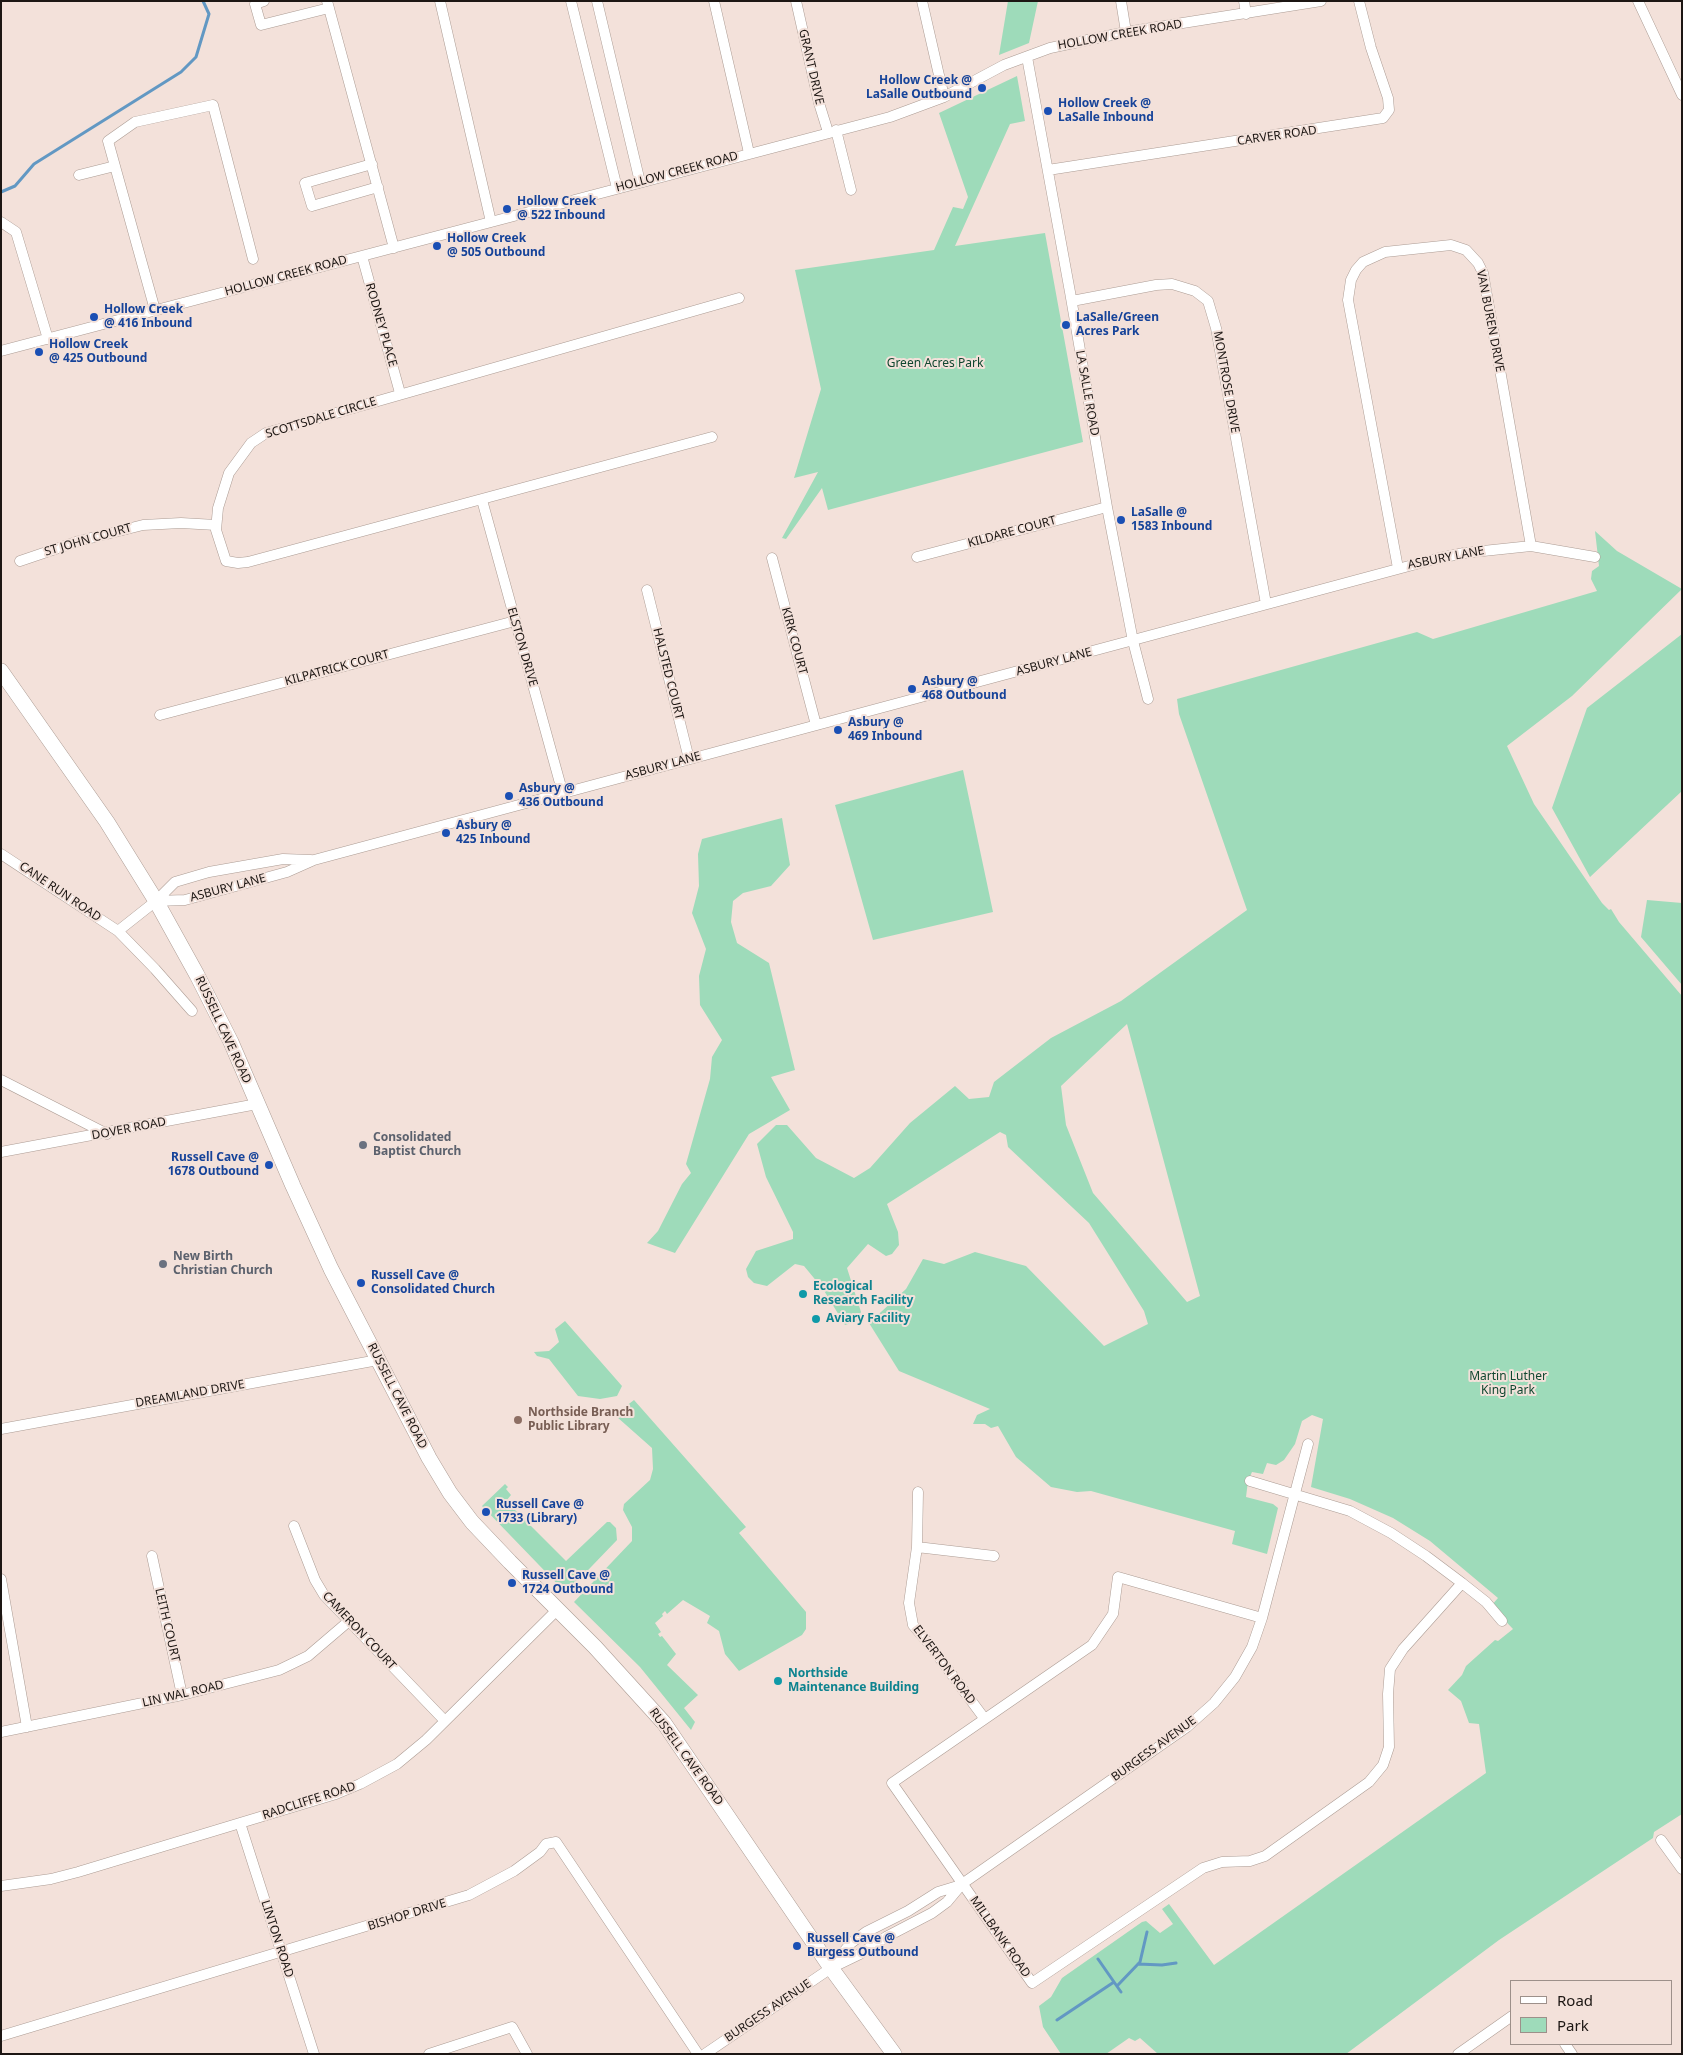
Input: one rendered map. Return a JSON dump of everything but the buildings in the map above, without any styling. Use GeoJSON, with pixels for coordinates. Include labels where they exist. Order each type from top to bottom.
{"type":"FeatureCollection","features":[{"type":"Feature","properties":{"kind":"main road","name":"RUSSELL CAVE ROAD"},"geometry":{"type":"LineString","coordinates":[[1,671],[106,822],[156,901],[231,1042],[318,1241],[378,1360],[450,1493],[497,1549],[558,1609],[664,1724],[831,1968],[894,2054]]}},
{"type":"Feature","properties":{"kind":"street"},"geometry":{"type":"LineString","coordinates":[[264,1],[255,4],[261,26],[328,5],[394,248]]}},
{"type":"Feature","properties":{"kind":"street"},"geometry":{"type":"LineString","coordinates":[[440,1],[491,222]]}},
{"type":"Feature","properties":{"kind":"street"},"geometry":{"type":"LineString","coordinates":[[571,1],[617,188]]}},
{"type":"Feature","properties":{"kind":"street"},"geometry":{"type":"LineString","coordinates":[[597,1],[640,182]]}},
{"type":"Feature","properties":{"kind":"street"},"geometry":{"type":"LineString","coordinates":[[714,1],[749,153]]}},
{"type":"Feature","properties":{"kind":"street","name":"GRANT DRIVE"},"geometry":{"type":"LineString","coordinates":[[796,1],[819,102],[832,131],[852,190]]}},
{"type":"Feature","properties":{"kind":"street"},"geometry":{"type":"LineString","coordinates":[[922,1],[944,96]]}},
{"type":"Feature","properties":{"kind":"street"},"geometry":{"type":"LineString","coordinates":[[1121,1],[1126,32]]}},
{"type":"Feature","properties":{"kind":"street"},"geometry":{"type":"LineString","coordinates":[[1244,1],[1246,14]]}},
{"type":"Feature","properties":{"kind":"street","name":"HOLLOW CREEK ROAD"},"geometry":{"type":"LineString","coordinates":[[1,351],[910,110],[944,96],[1004,65],[1070,43],[1126,32],[1322,1]]}},
{"type":"Feature","properties":{"kind":"street","name":"CARVER ROAD"},"geometry":{"type":"LineString","coordinates":[[1048,170],[1383,118],[1389,110],[1388,98],[1371,48],[1359,1]]}},
{"type":"Feature","properties":{"kind":"street"},"geometry":{"type":"LineString","coordinates":[[1638,1],[1682,95]]}},
{"type":"Feature","properties":{"kind":"street","name":"LA SALLE ROAD"},"geometry":{"type":"LineString","coordinates":[[1026,57],[1072,300],[1107,506],[1133,641],[1148,699]]}},
{"type":"Feature","properties":{"kind":"street"},"geometry":{"type":"LineString","coordinates":[[155,310],[108,142],[136,122],[213,105],[253,259]]}},
{"type":"Feature","properties":{"kind":"street"},"geometry":{"type":"LineString","coordinates":[[372,164],[305,183],[312,206],[378,187]]}},
{"type":"Feature","properties":{"kind":"street"},"geometry":{"type":"LineString","coordinates":[[78,175],[115,166]]}},
{"type":"Feature","properties":{"kind":"street"},"geometry":{"type":"LineString","coordinates":[[1,222],[16,232],[48,339]]}},
{"type":"Feature","properties":{"kind":"street","name":"VAN BUREN DRIVE"},"geometry":{"type":"LineString","coordinates":[[1398,568],[1348,300],[1351,280],[1356,270],[1363,262],[1385,252],[1451,245],[1466,250],[1478,263],[1483,273],[1531,546]]}},
{"type":"Feature","properties":{"kind":"street","name":"RODNEY PLACE"},"geometry":{"type":"LineString","coordinates":[[362,256],[400,393]]}},
{"type":"Feature","properties":{"kind":"street","name":"MONTROSE DRIVE"},"geometry":{"type":"LineString","coordinates":[[1072,300],[1156,285],[1172,284],[1195,291],[1208,301],[1216,328],[1266,604]]}},
{"type":"Feature","properties":{"kind":"street","name":"SCOTTSDALE CIRCLE"},"geometry":{"type":"LineString","coordinates":[[712,437],[482,500],[238,563],[226,561],[218,542],[216,525],[218,508],[229,473],[237,460],[256,440],[276,429],[740,298]]}},
{"type":"Feature","properties":{"kind":"street","name":"ELSTON DRIVE"},"geometry":{"type":"LineString","coordinates":[[482,500],[563,794]]}},
{"type":"Feature","properties":{"kind":"street","name":"KILDARE COURT"},"geometry":{"type":"LineString","coordinates":[[917,557],[1107,506]]}},
{"type":"Feature","properties":{"kind":"street","name":"ST JOHN COURT"},"geometry":{"type":"LineString","coordinates":[[20,561],[79,541],[143,525],[181,523],[216,525]]}},
{"type":"Feature","properties":{"kind":"street","name":"ASBURY LANE"},"geometry":{"type":"LineString","coordinates":[[156,901],[185,900],[287,872],[314,860],[1133,641],[1398,568],[1464,553],[1531,546],[1595,557]]}},
{"type":"Feature","properties":{"kind":"street","name":"KIRK COURT"},"geometry":{"type":"LineString","coordinates":[[772,558],[816,725]]}},
{"type":"Feature","properties":{"kind":"street","name":"HALSTED COURT"},"geometry":{"type":"LineString","coordinates":[[647,590],[689,759]]}},
{"type":"Feature","properties":{"kind":"street","name":"KILPATRICK COURT"},"geometry":{"type":"LineString","coordinates":[[160,715],[515,621]]}},
{"type":"Feature","properties":{"kind":"street","name":"CANE RUN ROAD"},"geometry":{"type":"LineString","coordinates":[[1,854],[118,931],[155,969],[192,1012]]}},
{"type":"Feature","properties":{"kind":"street","name":"ASBURY LANE"},"geometry":{"type":"LineString","coordinates":[[156,901],[175,882],[209,872],[282,859],[314,860]]}},
{"type":"Feature","properties":{"kind":"street"},"geometry":{"type":"LineString","coordinates":[[118,931],[156,901]]}},
{"type":"Feature","properties":{"kind":"street"},"geometry":{"type":"LineString","coordinates":[[1,1080],[107,1134]]}},
{"type":"Feature","properties":{"kind":"street","name":"DOVER ROAD"},"geometry":{"type":"LineString","coordinates":[[1,1152],[107,1134],[257,1104]]}},
{"type":"Feature","properties":{"kind":"street","name":"DREAMLAND DRIVE"},"geometry":{"type":"LineString","coordinates":[[1,1429],[378,1360]]}},
{"type":"Feature","properties":{"kind":"street","name":"BURGESS AVENUE"},"geometry":{"type":"LineString","coordinates":[[705,2054],[831,1968],[860,1954],[886,1937],[932,1913],[947,1902],[962,1884],[1187,1727],[1214,1703],[1235,1678],[1252,1647],[1262,1618],[1308,1444]]}},
{"type":"Feature","properties":{"kind":"street"},"geometry":{"type":"LineString","coordinates":[[1250,1481],[1295,1497],[1350,1511],[1426,1556],[1486,1602],[1502,1621]]}},
{"type":"Feature","properties":{"kind":"street","name":"ELVERTON ROAD"},"geometry":{"type":"LineString","coordinates":[[918,1492],[917,1547],[909,1603],[913,1625],[984,1718]]}},
{"type":"Feature","properties":{"kind":"street","name":"CAMERON COURT"},"geometry":{"type":"LineString","coordinates":[[294,1526],[315,1580],[324,1595],[445,1721]]}},
{"type":"Feature","properties":{"kind":"street"},"geometry":{"type":"LineString","coordinates":[[917,1547],[994,1556]]}},
{"type":"Feature","properties":{"kind":"street","name":"LEITH COURT"},"geometry":{"type":"LineString","coordinates":[[152,1556],[182,1695]]}},
{"type":"Feature","properties":{"kind":"street","name":"MILLBANK ROAD"},"geometry":{"type":"LineString","coordinates":[[1262,1618],[1118,1576],[1112,1614],[1092,1645],[892,1783],[1032,1983],[1203,1868],[1222,1862],[1250,1861],[1265,1856],[1369,1782],[1383,1765],[1389,1748],[1388,1694],[1390,1669],[1403,1648],[1462,1583]]}},
{"type":"Feature","properties":{"kind":"street"},"geometry":{"type":"LineString","coordinates":[[1,1579],[27,1727]]}},
{"type":"Feature","properties":{"kind":"street","name":"RADCLIFFE ROAD"},"geometry":{"type":"LineString","coordinates":[[1,1886],[60,1876],[240,1824],[336,1794],[360,1784],[397,1764],[445,1721],[558,1609]]}},
{"type":"Feature","properties":{"kind":"street","name":"LIN WAL ROAD"},"geometry":{"type":"LineString","coordinates":[[1,1732],[182,1695],[279,1670],[295,1664],[327,1642],[349,1621]]}},
{"type":"Feature","properties":{"kind":"street","name":"LINTON ROAD"},"geometry":{"type":"LineString","coordinates":[[240,1824],[314,2054]]}},
{"type":"Feature","properties":{"kind":"street"},"geometry":{"type":"LineString","coordinates":[[1661,1840],[1682,1869]]}},
{"type":"Feature","properties":{"kind":"street","name":"BISHOP DRIVE"},"geometry":{"type":"LineString","coordinates":[[1,2036],[469,1895],[514,1871],[540,1852],[546,1844],[556,1842],[698,2054]]}},
{"type":"Feature","properties":{"kind":"street","name":"BURGESS AVENUE"},"geometry":{"type":"LineString","coordinates":[[831,1968],[851,1943],[866,1932],[908,1911],[938,1892],[962,1884]]}},
{"type":"Feature","properties":{"kind":"street"},"geometry":{"type":"LineString","coordinates":[[1458,2054],[1510,2017]]}},
{"type":"Feature","properties":{"kind":"street"},"geometry":{"type":"LineString","coordinates":[[429,2054],[512,2027],[527,2054]]}},
{"type":"Feature","properties":{"kind":"green space"},"geometry":{"type":"Polygon","coordinates":[[[1008,1],[1038,1],[1029,43],[999,55],[1008,1]]]}},
{"type":"Feature","properties":{"kind":"green space","name":"Green Acres Park"},"geometry":{"type":"Polygon","coordinates":[[[1017,76],[1025,121],[1010,124],[955,246],[1045,233],[1083,442],[828,510],[822,488],[786,539],[782,538],[818,472],[794,478],[821,389],[795,270],[934,250],[953,207],[963,209],[968,197],[939,113],[1017,76]]]}},
{"type":"Feature","properties":{"kind":"green space","name":"Martin Luther King Park"},"geometry":{"type":"Polygon","coordinates":[[[1595,531],[1617,551],[1682,589],[1572,696],[1507,746],[1534,804],[1602,903],[1609,910],[1611,909],[1619,922],[1682,996],[1682,1814],[1654,1832],[1653,1838],[1499,1940],[1346,2054],[1158,2054],[1140,2038],[1135,2041],[1129,2038],[1106,2054],[1061,2054],[1043,2027],[1039,2006],[1051,1997],[1062,1978],[1142,1922],[1146,1921],[1160,1933],[1173,1924],[1162,1909],[1169,1904],[1214,1965],[1486,1773],[1479,1724],[1469,1723],[1461,1701],[1448,1690],[1462,1675],[1466,1666],[1495,1640],[1498,1641],[1513,1629],[1491,1606],[1498,1598],[1430,1541],[1393,1518],[1350,1499],[1311,1487],[1323,1419],[1312,1415],[1302,1421],[1295,1444],[1284,1460],[1276,1465],[1267,1463],[1263,1474],[1252,1472],[1248,1481],[1246,1497],[1273,1504],[1278,1508],[1267,1554],[1232,1544],[1235,1531],[1091,1491],[1077,1492],[1051,1487],[1016,1457],[998,1426],[991,1428],[985,1424],[973,1424],[977,1415],[990,1409],[899,1371],[869,1323],[906,1289],[923,1259],[944,1264],[975,1252],[1026,1266],[1104,1346],[1148,1324],[1144,1311],[1089,1223],[1008,1147],[1006,1135],[1000,1132],[887,1204],[898,1232],[899,1245],[892,1254],[886,1256],[868,1244],[847,1268],[861,1312],[857,1321],[845,1325],[823,1289],[804,1266],[795,1264],[767,1286],[754,1283],[748,1277],[746,1269],[756,1251],[793,1239],[793,1232],[766,1177],[757,1144],[776,1125],[787,1125],[816,1158],[854,1178],[870,1168],[910,1123],[955,1086],[969,1099],[989,1097],[994,1082],[1051,1038],[1121,1001],[1247,910],[1179,714],[1177,699],[1417,632],[1433,639],[1597,591],[1591,579],[1592,571],[1599,566],[1595,531]],[[1127,1024],[1061,1086],[1066,1125],[1093,1193],[1187,1302],[1200,1296],[1127,1024]]]}},
{"type":"Feature","properties":{"kind":"green space"},"geometry":{"type":"Polygon","coordinates":[[[1682,634],[1682,791],[1590,877],[1552,808],[1587,708],[1682,634]]]}},
{"type":"Feature","properties":{"kind":"green space"},"geometry":{"type":"Polygon","coordinates":[[[963,770],[993,912],[873,940],[835,805],[963,770]]]}},
{"type":"Feature","properties":{"kind":"green space"},"geometry":{"type":"Polygon","coordinates":[[[782,818],[790,865],[771,886],[743,893],[733,901],[731,922],[737,943],[769,963],[795,1070],[771,1077],[790,1110],[749,1134],[675,1253],[647,1243],[658,1231],[682,1184],[691,1173],[686,1164],[710,1079],[712,1057],[722,1040],[700,1005],[699,976],[706,949],[692,913],[699,886],[698,854],[702,839],[782,818]]]}},
{"type":"Feature","properties":{"kind":"green space"},"geometry":{"type":"Polygon","coordinates":[[[1647,900],[1682,903],[1682,985],[1641,937],[1647,900]]]}},
{"type":"Feature","properties":{"kind":"green space"},"geometry":{"type":"Polygon","coordinates":[[[565,1321],[622,1386],[617,1396],[600,1399],[578,1396],[549,1359],[537,1356],[534,1352],[549,1351],[559,1342],[555,1329],[565,1321]]]}},
{"type":"Feature","properties":{"kind":"green space"},"geometry":{"type":"Polygon","coordinates":[[[634,1400],[746,1527],[739,1533],[806,1612],[806,1629],[802,1635],[739,1671],[725,1654],[719,1631],[707,1623],[710,1616],[683,1600],[667,1614],[665,1611],[662,1614],[663,1616],[655,1623],[661,1632],[658,1634],[660,1637],[662,1636],[676,1654],[667,1665],[698,1695],[684,1708],[695,1722],[691,1730],[640,1667],[574,1602],[632,1541],[632,1527],[623,1510],[624,1504],[650,1480],[653,1469],[652,1448],[617,1417],[617,1413],[634,1400]]]}},
{"type":"Feature","properties":{"kind":"green space"},"geometry":{"type":"Polygon","coordinates":[[[505,1484],[508,1487],[506,1489],[511,1495],[506,1501],[566,1561],[607,1522],[610,1522],[616,1528],[617,1540],[566,1593],[482,1506],[505,1484]]]}},
{"type":"Feature","properties":{"kind":"waterway"},"geometry":{"type":"LineString","coordinates":[[1,192],[15,186],[34,164],[181,72],[196,57],[209,14],[203,1]]}},
{"type":"Feature","properties":{"kind":"waterway"},"geometry":{"type":"LineString","coordinates":[[1117,1986],[1140,1962],[1147,1932]]}},
{"type":"Feature","properties":{"kind":"waterway"},"geometry":{"type":"LineString","coordinates":[[1098,1959],[1114,1982]]}},
{"type":"Feature","properties":{"kind":"waterway"},"geometry":{"type":"LineString","coordinates":[[1138,1964],[1162,1965],[1176,1963]]}},
{"type":"Feature","properties":{"kind":"waterway"},"geometry":{"type":"LineString","coordinates":[[1057,2020],[1114,1982],[1121,1992]]}},
{"type":"Feature","properties":{"kind":"place","name":"Hollow Creek @ LaSalle Outbound"},"geometry":{"type":"Point","coordinates":[982,88]}},
{"type":"Feature","properties":{"kind":"place","name":"Hollow Creek @ LaSalle Inbound"},"geometry":{"type":"Point","coordinates":[1048,111]}},
{"type":"Feature","properties":{"kind":"place","name":"Hollow Creek @ 522 Inbound"},"geometry":{"type":"Point","coordinates":[507,209]}},
{"type":"Feature","properties":{"kind":"place","name":"Hollow Creek @ 505 Outbound"},"geometry":{"type":"Point","coordinates":[437,246]}},
{"type":"Feature","properties":{"kind":"place","name":"Hollow Creek @ 416 Inbound"},"geometry":{"type":"Point","coordinates":[94,317]}},
{"type":"Feature","properties":{"kind":"place","name":"LaSalle/Green Acres Park"},"geometry":{"type":"Point","coordinates":[1066,325]}},
{"type":"Feature","properties":{"kind":"place","name":"Hollow Creek @ 425 Outbound"},"geometry":{"type":"Point","coordinates":[39,352]}},
{"type":"Feature","properties":{"kind":"place","name":"LaSalle @ 1583 Inbound"},"geometry":{"type":"Point","coordinates":[1121,520]}},
{"type":"Feature","properties":{"kind":"place","name":"Asbury @ 468 Outbound"},"geometry":{"type":"Point","coordinates":[912,689]}},
{"type":"Feature","properties":{"kind":"place","name":"Asbury @ 469 Inbound"},"geometry":{"type":"Point","coordinates":[838,730]}},
{"type":"Feature","properties":{"kind":"place","name":"Asbury @ 436 Outbound"},"geometry":{"type":"Point","coordinates":[509,796]}},
{"type":"Feature","properties":{"kind":"place","name":"Asbury @ 425 Inbound"},"geometry":{"type":"Point","coordinates":[446,833]}},
{"type":"Feature","properties":{"kind":"place","name":"Consolidated Baptist Church"},"geometry":{"type":"Point","coordinates":[363,1145]}},
{"type":"Feature","properties":{"kind":"place","name":"Russell Cave @ 1678 Outbound"},"geometry":{"type":"Point","coordinates":[269,1165]}},
{"type":"Feature","properties":{"kind":"place","name":"New Birth Christian Church"},"geometry":{"type":"Point","coordinates":[163,1264]}},
{"type":"Feature","properties":{"kind":"place","name":"Russell Cave @ Consolidated Church"},"geometry":{"type":"Point","coordinates":[361,1283]}},
{"type":"Feature","properties":{"kind":"place","name":"Ecological Research Facility"},"geometry":{"type":"Point","coordinates":[803,1294]}},
{"type":"Feature","properties":{"kind":"place","name":"Aviary Facility"},"geometry":{"type":"Point","coordinates":[816,1319]}},
{"type":"Feature","properties":{"kind":"place","name":"Northside Branch Public Library"},"geometry":{"type":"Point","coordinates":[518,1420]}},
{"type":"Feature","properties":{"kind":"place","name":"Russell Cave @ 1733 (Library)"},"geometry":{"type":"Point","coordinates":[486,1512]}},
{"type":"Feature","properties":{"kind":"place","name":"Russell Cave @ 1724 Outbound"},"geometry":{"type":"Point","coordinates":[512,1583]}},
{"type":"Feature","properties":{"kind":"place","name":"Northside Maintenance Building"},"geometry":{"type":"Point","coordinates":[778,1681]}},
{"type":"Feature","properties":{"kind":"place","name":"Russell Cave @ Burgess Outbound"},"geometry":{"type":"Point","coordinates":[797,1946]}}]}
